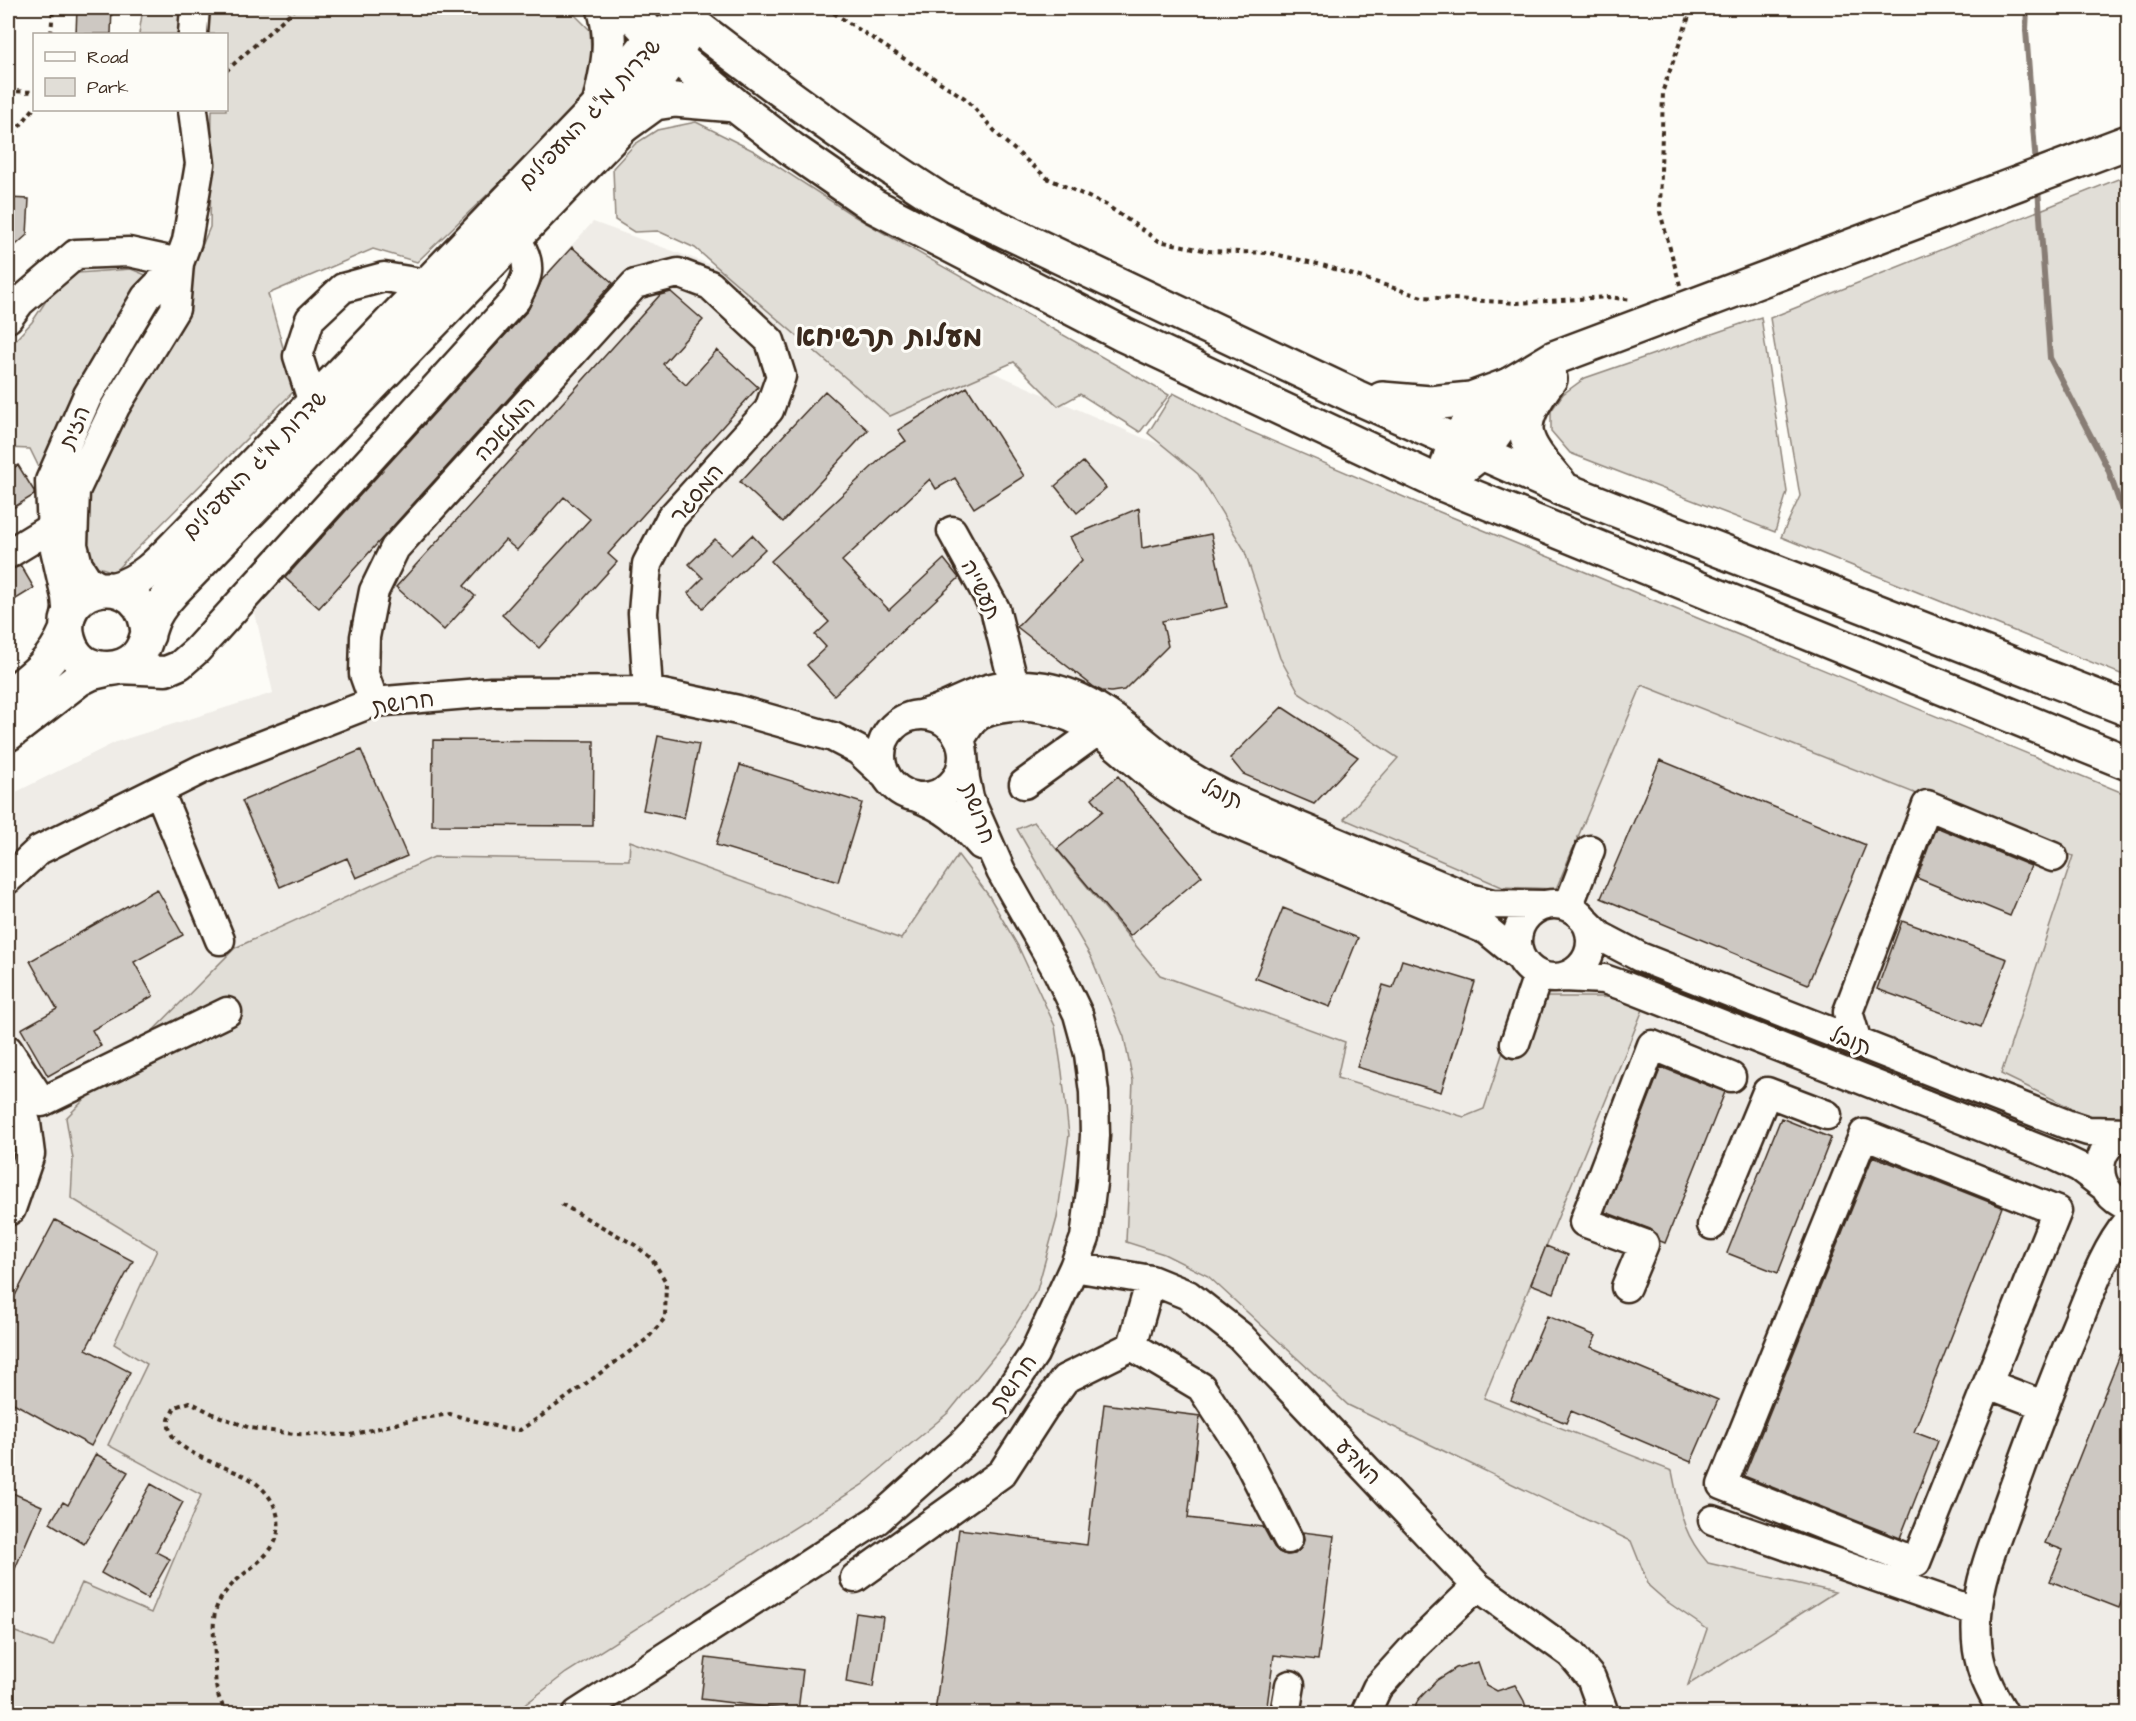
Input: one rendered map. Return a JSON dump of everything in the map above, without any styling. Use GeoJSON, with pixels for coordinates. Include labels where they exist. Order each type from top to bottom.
{"type":"FeatureCollection","features":[{"type":"Feature","properties":{"kind":"main road"},"geometry":{"type":"LineString","coordinates":[[604,8],[607,16],[610,58],[610,116],[655,103],[675,100],[735,105]]}},
{"type":"Feature","properties":{"kind":"main road"},"geometry":{"type":"LineString","coordinates":[[626,8],[664,45],[735,105],[793,150],[874,206],[1124,335],[1442,484],[2128,763]]}},
{"type":"Feature","properties":{"kind":"main road"},"geometry":{"type":"LineString","coordinates":[[684,15],[807,110],[939,200],[1356,397],[1565,490],[2128,710]]}},
{"type":"Feature","properties":{"kind":"main road","name":"שדרות מ\"ג המעפילים"},"geometry":{"type":"LineString","coordinates":[[148,635],[154,616],[175,589],[505,226],[610,116],[684,15]]}},
{"type":"Feature","properties":{"kind":"main road"},"geometry":{"type":"LineString","coordinates":[[1468,447],[1479,410],[1509,385],[1554,358],[2128,142]]}},
{"type":"Feature","properties":{"kind":"main road","name":"שדרות מ\"ג המעפילים"},"geometry":{"type":"LineString","coordinates":[[109,589],[127,586],[154,567],[427,284],[505,226]]}},
{"type":"Feature","properties":{"kind":"main road"},"geometry":{"type":"LineString","coordinates":[[1442,484],[1468,447],[1550,379],[1618,334]]}},
{"type":"Feature","properties":{"kind":"main road"},"geometry":{"type":"LineString","coordinates":[[1550,379],[1535,398],[1526,418],[1526,436],[1532,450],[1565,490]]}},
{"type":"Feature","properties":{"kind":"main road"},"geometry":{"type":"LineString","coordinates":[[1356,397],[1430,403],[1471,399],[1509,385]]}},
{"type":"Feature","properties":{"kind":"main road"},"geometry":{"type":"LineString","coordinates":[[8,696],[52,659],[59,648],[73,606],[83,596],[96,590],[109,589],[128,594],[139,603],[147,621],[148,635],[143,648],[130,663],[91,673],[79,679],[8,734]]}},
{"type":"Feature","properties":{"kind":"main road"},"geometry":{"type":"LineString","coordinates":[[67,624],[69,644],[78,658],[90,666],[110,669]]}},
{"type":"Feature","properties":{"kind":"street"},"geometry":{"type":"LineString","coordinates":[[193,33],[195,8]]}},
{"type":"Feature","properties":{"kind":"street","name":"הזית"},"geometry":{"type":"LineString","coordinates":[[109,589],[87,579],[78,565],[73,544],[75,491],[115,407],[175,309],[179,263],[187,242],[200,164],[193,111]]}},
{"type":"Feature","properties":{"kind":"street"},"geometry":{"type":"LineString","coordinates":[[110,669],[166,671],[180,665],[197,650],[516,298],[527,272],[526,261],[505,226]]}},
{"type":"Feature","properties":{"kind":"street"},"geometry":{"type":"LineString","coordinates":[[8,318],[20,302],[76,254],[129,252],[179,263]]}},
{"type":"Feature","properties":{"kind":"street","name":"הזית"},"geometry":{"type":"LineString","coordinates":[[67,624],[52,527],[50,481],[88,395],[146,297],[179,263]]}},
{"type":"Feature","properties":{"kind":"street","name":"המלאכה"},"geometry":{"type":"LineString","coordinates":[[375,702],[364,674],[364,637],[374,591],[395,548],[634,284],[678,273],[710,285],[747,320]]}},
{"type":"Feature","properties":{"kind":"street"},"geometry":{"type":"LineString","coordinates":[[313,403],[298,356],[310,319],[343,288],[384,277],[427,284]]}},
{"type":"Feature","properties":{"kind":"street","name":"המסגר"},"geometry":{"type":"LineString","coordinates":[[648,691],[643,613],[647,564],[671,518],[769,410],[781,376],[770,341],[747,320]]}},
{"type":"Feature","properties":{"kind":"street"},"geometry":{"type":"LineString","coordinates":[[8,554],[52,527]]}},
{"type":"Feature","properties":{"kind":"street","name":"תעשייה"},"geometry":{"type":"LineString","coordinates":[[952,531],[995,609],[1014,685]]}},
{"type":"Feature","properties":{"kind":"street","name":"תובל"},"geometry":{"type":"LineString","coordinates":[[908,719],[936,712],[993,687],[1014,685],[1042,687],[1068,693],[1094,704],[1118,720],[1174,766],[1195,780],[1246,804],[1470,898],[1492,904],[1565,911],[1600,936],[1632,953],[1821,1028],[2066,1124],[2088,1131],[2128,1133]]}},
{"type":"Feature","properties":{"kind":"street","name":"חרושת"},"geometry":{"type":"LineString","coordinates":[[8,879],[39,850],[159,790],[202,770],[375,702],[491,692],[648,691],[738,710],[833,736],[861,737],[876,734],[908,719]]}},
{"type":"Feature","properties":{"kind":"street","name":"תובל"},"geometry":{"type":"LineString","coordinates":[[962,747],[967,727],[978,716],[998,709],[1015,707],[1061,714],[1083,723],[1160,783],[1194,805],[1487,930],[1541,970],[1604,979],[2056,1156],[2079,1167],[2114,1196]]}},
{"type":"Feature","properties":{"kind":"street"},"geometry":{"type":"LineString","coordinates":[[932,716],[944,721],[953,729],[962,747],[962,766],[957,777],[949,787],[938,794],[926,797],[903,792],[893,785],[882,765],[883,742],[888,732],[908,719],[932,716]]}},
{"type":"Feature","properties":{"kind":"street"},"geometry":{"type":"LineString","coordinates":[[1024,784],[1096,732]]}},
{"type":"Feature","properties":{"kind":"street","name":"חרושת"},"geometry":{"type":"LineString","coordinates":[[833,736],[858,750],[886,776]]}},
{"type":"Feature","properties":{"kind":"street","name":"חרושת"},"geometry":{"type":"LineString","coordinates":[[595,1709],[877,1520],[962,1444],[1000,1404],[1034,1354],[1074,1267],[1085,1238],[1092,1183],[1094,1103],[1089,1054],[1078,1014],[1070,996],[1001,871],[969,798],[964,779],[962,747]]}},
{"type":"Feature","properties":{"kind":"street"},"geometry":{"type":"LineString","coordinates":[[159,790],[220,940]]}},
{"type":"Feature","properties":{"kind":"street","name":"חרושת"},"geometry":{"type":"LineString","coordinates":[[914,796],[952,815],[979,843],[1001,871]]}},
{"type":"Feature","properties":{"kind":"street"},"geometry":{"type":"LineString","coordinates":[[1857,1042],[1848,1012],[1927,805],[2053,857]]}},
{"type":"Feature","properties":{"kind":"street"},"geometry":{"type":"LineString","coordinates":[[1565,911],[1590,850]]}},
{"type":"Feature","properties":{"kind":"street"},"geometry":{"type":"LineString","coordinates":[[1531,911],[1565,911],[1590,930],[1589,954],[1575,972],[1541,970],[1516,945],[1520,926],[1531,911]]}},
{"type":"Feature","properties":{"kind":"street"},"geometry":{"type":"LineString","coordinates":[[1515,1043],[1541,970]]}},
{"type":"Feature","properties":{"kind":"street"},"geometry":{"type":"LineString","coordinates":[[8,1050],[42,1102],[227,1012]]}},
{"type":"Feature","properties":{"kind":"street"},"geometry":{"type":"LineString","coordinates":[[1821,1028],[1848,1012]]}},
{"type":"Feature","properties":{"kind":"street"},"geometry":{"type":"LineString","coordinates":[[1690,1060],[1707,1019]]}},
{"type":"Feature","properties":{"kind":"street"},"geometry":{"type":"LineString","coordinates":[[1626,1287],[1644,1244],[1584,1222],[1652,1045],[1731,1077]]}},
{"type":"Feature","properties":{"kind":"street"},"geometry":{"type":"LineString","coordinates":[[1795,1102],[1811,1060]]}},
{"type":"Feature","properties":{"kind":"street"},"geometry":{"type":"LineString","coordinates":[[8,1084],[15,1088],[26,1123],[30,1154],[11,1209],[8,1211]]}},
{"type":"Feature","properties":{"kind":"street"},"geometry":{"type":"LineString","coordinates":[[1712,1225],[1767,1092],[1827,1114]]}},
{"type":"Feature","properties":{"kind":"street"},"geometry":{"type":"LineString","coordinates":[[2105,1259],[2113,1218],[2114,1196],[2100,1173],[2101,1160],[2107,1148],[2128,1133]]}},
{"type":"Feature","properties":{"kind":"street"},"geometry":{"type":"LineString","coordinates":[[1864,1134],[2057,1211],[1988,1384],[1916,1562],[1722,1485],[1864,1134]]}},
{"type":"Feature","properties":{"kind":"street"},"geometry":{"type":"LineString","coordinates":[[2004,1713],[1989,1688],[1979,1661],[1977,1612],[1992,1549],[2043,1405],[2105,1259],[2128,1222]]}},
{"type":"Feature","properties":{"kind":"street","name":"המדע"},"geometry":{"type":"LineString","coordinates":[[1074,1267],[1151,1280],[1188,1295],[1240,1336],[1477,1586],[1572,1654],[1591,1678],[1603,1713]]}},
{"type":"Feature","properties":{"kind":"street"},"geometry":{"type":"LineString","coordinates":[[855,1578],[1002,1473],[1065,1379],[1132,1346],[1151,1280]]}},
{"type":"Feature","properties":{"kind":"street"},"geometry":{"type":"LineString","coordinates":[[1132,1346],[1201,1387],[1243,1451],[1288,1539]]}},
{"type":"Feature","properties":{"kind":"street"},"geometry":{"type":"LineString","coordinates":[[1988,1384],[2043,1405]]}},
{"type":"Feature","properties":{"kind":"street"},"geometry":{"type":"LineString","coordinates":[[1713,1520],[1977,1612]]}},
{"type":"Feature","properties":{"kind":"street"},"geometry":{"type":"LineString","coordinates":[[1365,1713],[1377,1688],[1415,1646],[1477,1586]]}},
{"type":"Feature","properties":{"kind":"street"},"geometry":{"type":"LineString","coordinates":[[1286,1713],[1290,1685]]}},
{"type":"Feature","properties":{"kind":"path"},"geometry":{"type":"LineString","coordinates":[[51,33],[53,8]]}},
{"type":"Feature","properties":{"kind":"path"},"geometry":{"type":"LineString","coordinates":[[228,68],[296,8]]}},
{"type":"Feature","properties":{"kind":"path"},"geometry":{"type":"LineString","coordinates":[[826,8],[966,99],[1001,138],[1047,177],[1106,205],[1159,241],[1208,251],[1270,253],[1322,265],[1422,297],[1517,303],[1608,297],[1641,302]]}},
{"type":"Feature","properties":{"kind":"path"},"geometry":{"type":"LineString","coordinates":[[1686,309],[1660,212],[1663,90],[1692,8]]}},
{"type":"Feature","properties":{"kind":"path"},"geometry":{"type":"LineString","coordinates":[[8,91],[33,92]]}},
{"type":"Feature","properties":{"kind":"path"},"geometry":{"type":"LineString","coordinates":[[8,141],[33,109]]}},
{"type":"Feature","properties":{"kind":"path"},"geometry":{"type":"LineString","coordinates":[[229,1713],[215,1688],[215,1613],[223,1595],[234,1580],[265,1555],[276,1542],[279,1529],[275,1506],[268,1494],[252,1480],[207,1461],[187,1450],[173,1438],[169,1420],[175,1407],[190,1402],[213,1414],[250,1428],[294,1434],[351,1435],[411,1420],[450,1414],[505,1429],[520,1430],[647,1339],[665,1318],[666,1282],[652,1259],[635,1245],[561,1204]]}},
{"type":"Feature","properties":{"kind":"shaded area"},"geometry":{"type":"Polygon","coordinates":[[[593,222],[924,342],[1141,437],[1843,694],[2128,810],[2128,1713],[8,1714],[8,796],[116,742],[273,693],[251,595],[593,222]]]}},
{"type":"Feature","properties":{"kind":"green space"},"geometry":{"type":"Polygon","coordinates":[[[143,8],[568,8],[590,30],[592,73],[584,102],[417,262],[373,249],[268,294],[295,390],[114,572],[86,563],[30,449],[8,448],[8,348],[32,322],[64,274],[131,269],[183,290],[210,227],[212,111],[228,111],[228,33],[139,33],[143,8]]]}},
{"type":"Feature","properties":{"kind":"green space"},"geometry":{"type":"Polygon","coordinates":[[[696,122],[754,151],[854,216],[1169,395],[1140,432],[1080,394],[1058,406],[1014,362],[890,416],[695,248],[658,231],[634,232],[615,220],[613,168],[635,144],[657,130],[696,122]]]}},
{"type":"Feature","properties":{"kind":"green space"},"geometry":{"type":"Polygon","coordinates":[[[2128,175],[2128,677],[1781,537],[1800,496],[1770,318],[2128,175]]]}},
{"type":"Feature","properties":{"kind":"green space"},"geometry":{"type":"Polygon","coordinates":[[[1761,317],[1787,492],[1775,532],[1570,453],[1551,431],[1551,411],[1563,394],[1585,378],[1761,317]]]}},
{"type":"Feature","properties":{"kind":"green space"},"geometry":{"type":"Polygon","coordinates":[[[1173,393],[1242,428],[1425,506],[2128,795],[2128,1121],[2094,1119],[2001,1074],[2073,856],[1642,685],[1556,889],[1502,887],[1344,819],[1398,758],[1300,694],[1280,658],[1244,549],[1198,474],[1148,433],[1173,393]]]}},
{"type":"Feature","properties":{"kind":"green space"},"geometry":{"type":"Polygon","coordinates":[[[1034,822],[1160,975],[1345,1042],[1337,1078],[1464,1117],[1484,1109],[1523,991],[1548,997],[1611,997],[1644,1007],[1484,1398],[1672,1471],[1683,1520],[1692,1541],[1708,1563],[1835,1592],[1688,1685],[1707,1629],[1666,1601],[1649,1586],[1631,1541],[1348,1405],[1208,1276],[1164,1254],[1126,1242],[1133,1081],[1124,1037],[1091,957],[1017,829],[1034,822]]]}},
{"type":"Feature","properties":{"kind":"green space"},"geometry":{"type":"Polygon","coordinates":[[[630,841],[901,939],[958,855],[989,896],[1018,946],[1055,1026],[1069,1135],[1057,1218],[1037,1290],[1004,1344],[949,1412],[862,1485],[566,1673],[514,1713],[8,1714],[8,1638],[10,1630],[53,1646],[82,1583],[151,1613],[201,1495],[108,1445],[147,1364],[114,1344],[157,1250],[71,1198],[73,1159],[66,1118],[235,948],[434,857],[629,860],[630,841]]]}},
{"type":"Feature","properties":{"kind":"building"},"geometry":{"type":"Polygon","coordinates":[[[77,8],[112,8],[111,33],[76,33],[77,8]]]}},
{"type":"Feature","properties":{"kind":"building"},"geometry":{"type":"Polygon","coordinates":[[[8,198],[29,199],[27,235],[8,252],[8,198]]]}},
{"type":"Feature","properties":{"kind":"building"},"geometry":{"type":"Polygon","coordinates":[[[572,247],[613,283],[319,608],[285,578],[528,310],[542,280],[572,247]]]}},
{"type":"Feature","properties":{"kind":"building"},"geometry":{"type":"Polygon","coordinates":[[[671,292],[703,320],[663,364],[686,385],[717,350],[758,387],[608,554],[617,562],[539,648],[502,615],[590,519],[564,497],[517,550],[505,540],[464,586],[475,596],[444,630],[396,587],[660,295],[671,292]]]}},
{"type":"Feature","properties":{"kind":"building"},"geometry":{"type":"Polygon","coordinates":[[[967,387],[1024,476],[974,508],[955,478],[936,489],[930,479],[842,561],[889,610],[944,559],[959,578],[834,695],[807,665],[826,647],[815,635],[829,622],[771,561],[888,452],[906,441],[898,430],[967,387]]]}},
{"type":"Feature","properties":{"kind":"building"},"geometry":{"type":"Polygon","coordinates":[[[825,391],[868,430],[783,522],[740,482],[825,391]]]}},
{"type":"Feature","properties":{"kind":"building"},"geometry":{"type":"Polygon","coordinates":[[[1083,462],[1106,488],[1077,513],[1055,486],[1083,462]]]}},
{"type":"Feature","properties":{"kind":"building"},"geometry":{"type":"Polygon","coordinates":[[[18,465],[34,491],[34,495],[8,511],[8,471],[18,465]]]}},
{"type":"Feature","properties":{"kind":"building"},"geometry":{"type":"Polygon","coordinates":[[[1139,508],[1142,548],[1211,534],[1227,607],[1162,621],[1168,646],[1124,690],[1102,691],[1017,627],[1082,560],[1070,537],[1139,508]]]}},
{"type":"Feature","properties":{"kind":"building"},"geometry":{"type":"Polygon","coordinates":[[[752,535],[765,549],[703,608],[688,593],[703,578],[689,564],[715,539],[731,555],[752,535]]]}},
{"type":"Feature","properties":{"kind":"building"},"geometry":{"type":"Polygon","coordinates":[[[21,566],[34,588],[8,604],[8,570],[21,566]]]}},
{"type":"Feature","properties":{"kind":"building"},"geometry":{"type":"Polygon","coordinates":[[[1282,707],[1358,757],[1314,804],[1243,774],[1230,758],[1282,707]]]}},
{"type":"Feature","properties":{"kind":"building"},"geometry":{"type":"Polygon","coordinates":[[[658,736],[699,744],[684,818],[643,810],[658,736]]]}},
{"type":"Feature","properties":{"kind":"building"},"geometry":{"type":"Polygon","coordinates":[[[433,740],[594,741],[593,826],[432,825],[433,740]]]}},
{"type":"Feature","properties":{"kind":"building"},"geometry":{"type":"Polygon","coordinates":[[[361,750],[407,856],[356,878],[347,858],[280,887],[242,801],[361,750]]]}},
{"type":"Feature","properties":{"kind":"building"},"geometry":{"type":"Polygon","coordinates":[[[1660,760],[1866,845],[1808,984],[1601,898],[1660,760]]]}},
{"type":"Feature","properties":{"kind":"building"},"geometry":{"type":"Polygon","coordinates":[[[740,765],[862,803],[838,882],[716,845],[740,765]]]}},
{"type":"Feature","properties":{"kind":"building"},"geometry":{"type":"Polygon","coordinates":[[[1118,776],[1202,876],[1130,936],[1057,849],[1103,811],[1092,798],[1118,776]]]}},
{"type":"Feature","properties":{"kind":"building"},"geometry":{"type":"Polygon","coordinates":[[[1936,827],[2031,866],[2010,916],[1917,878],[1936,827]]]}},
{"type":"Feature","properties":{"kind":"building"},"geometry":{"type":"Polygon","coordinates":[[[157,889],[183,935],[134,962],[153,996],[92,1030],[101,1046],[48,1076],[21,1029],[57,1009],[30,961],[157,889]]]}},
{"type":"Feature","properties":{"kind":"building"},"geometry":{"type":"Polygon","coordinates":[[[1283,908],[1358,938],[1330,1007],[1255,978],[1283,908]]]}},
{"type":"Feature","properties":{"kind":"building"},"geometry":{"type":"Polygon","coordinates":[[[1902,921],[2007,959],[1981,1027],[1877,989],[1902,921]]]}},
{"type":"Feature","properties":{"kind":"building"},"geometry":{"type":"Polygon","coordinates":[[[1402,960],[1475,982],[1441,1092],[1357,1067],[1383,985],[1393,988],[1402,960]]]}},
{"type":"Feature","properties":{"kind":"building"},"geometry":{"type":"Polygon","coordinates":[[[1661,1067],[1725,1092],[1665,1243],[1660,1241],[1657,1234],[1650,1229],[1605,1212],[1661,1067]]]}},
{"type":"Feature","properties":{"kind":"building"},"geometry":{"type":"Polygon","coordinates":[[[1781,1118],[1831,1138],[1778,1273],[1727,1253],[1781,1118]]]}},
{"type":"Feature","properties":{"kind":"building"},"geometry":{"type":"Polygon","coordinates":[[[1873,1156],[2002,1207],[1914,1432],[1938,1441],[1900,1538],[1744,1476],[1873,1156]]]}},
{"type":"Feature","properties":{"kind":"building"},"geometry":{"type":"Polygon","coordinates":[[[55,1220],[133,1261],[86,1349],[130,1372],[91,1446],[8,1400],[8,1309],[55,1220]]]}},
{"type":"Feature","properties":{"kind":"building"},"geometry":{"type":"Polygon","coordinates":[[[1546,1246],[1568,1255],[1554,1293],[1531,1284],[1546,1246]]]}},
{"type":"Feature","properties":{"kind":"building"},"geometry":{"type":"Polygon","coordinates":[[[1547,1316],[1596,1336],[1591,1347],[1718,1400],[1691,1462],[1571,1411],[1566,1423],[1511,1400],[1547,1316]]]}},
{"type":"Feature","properties":{"kind":"building"},"geometry":{"type":"Polygon","coordinates":[[[2128,1335],[2128,1583],[2119,1608],[2050,1581],[2063,1550],[2045,1543],[2128,1335]]]}},
{"type":"Feature","properties":{"kind":"building"},"geometry":{"type":"Polygon","coordinates":[[[1104,1404],[1200,1416],[1188,1518],[1263,1527],[1274,1547],[1287,1555],[1295,1554],[1301,1548],[1304,1540],[1303,1532],[1334,1536],[1318,1660],[1274,1655],[1266,1713],[935,1713],[959,1529],[1087,1545],[1104,1404]]]}},
{"type":"Feature","properties":{"kind":"building"},"geometry":{"type":"Polygon","coordinates":[[[96,1454],[128,1472],[84,1544],[50,1523],[63,1502],[68,1505],[96,1454]]]}},
{"type":"Feature","properties":{"kind":"building"},"geometry":{"type":"Polygon","coordinates":[[[151,1484],[183,1502],[156,1552],[170,1559],[147,1599],[101,1573],[151,1484]]]}},
{"type":"Feature","properties":{"kind":"building"},"geometry":{"type":"Polygon","coordinates":[[[8,1491],[42,1506],[8,1585],[8,1491]]]}},
{"type":"Feature","properties":{"kind":"building"},"geometry":{"type":"Polygon","coordinates":[[[856,1613],[883,1617],[873,1687],[846,1682],[856,1613]]]}},
{"type":"Feature","properties":{"kind":"building"},"geometry":{"type":"Polygon","coordinates":[[[706,1658],[803,1670],[798,1711],[701,1699],[706,1658]]]}},
{"type":"Feature","properties":{"kind":"building"},"geometry":{"type":"Polygon","coordinates":[[[1478,1662],[1486,1685],[1497,1691],[1515,1685],[1528,1713],[1413,1713],[1418,1700],[1437,1680],[1456,1668],[1478,1662]]]}},
{"type":"Feature","properties":{"kind":"waterway"},"geometry":{"type":"LineString","coordinates":[[2027,8],[2026,30],[2036,166]]}},
{"type":"Feature","properties":{"kind":"waterway"},"geometry":{"type":"LineString","coordinates":[[2038,188],[2050,358],[2108,469],[2128,527]]}},
{"type":"Feature","properties":{"kind":"district","name":"מעלות תרשיחא"},"geometry":{"type":"Point","coordinates":[889,336]}}]}
